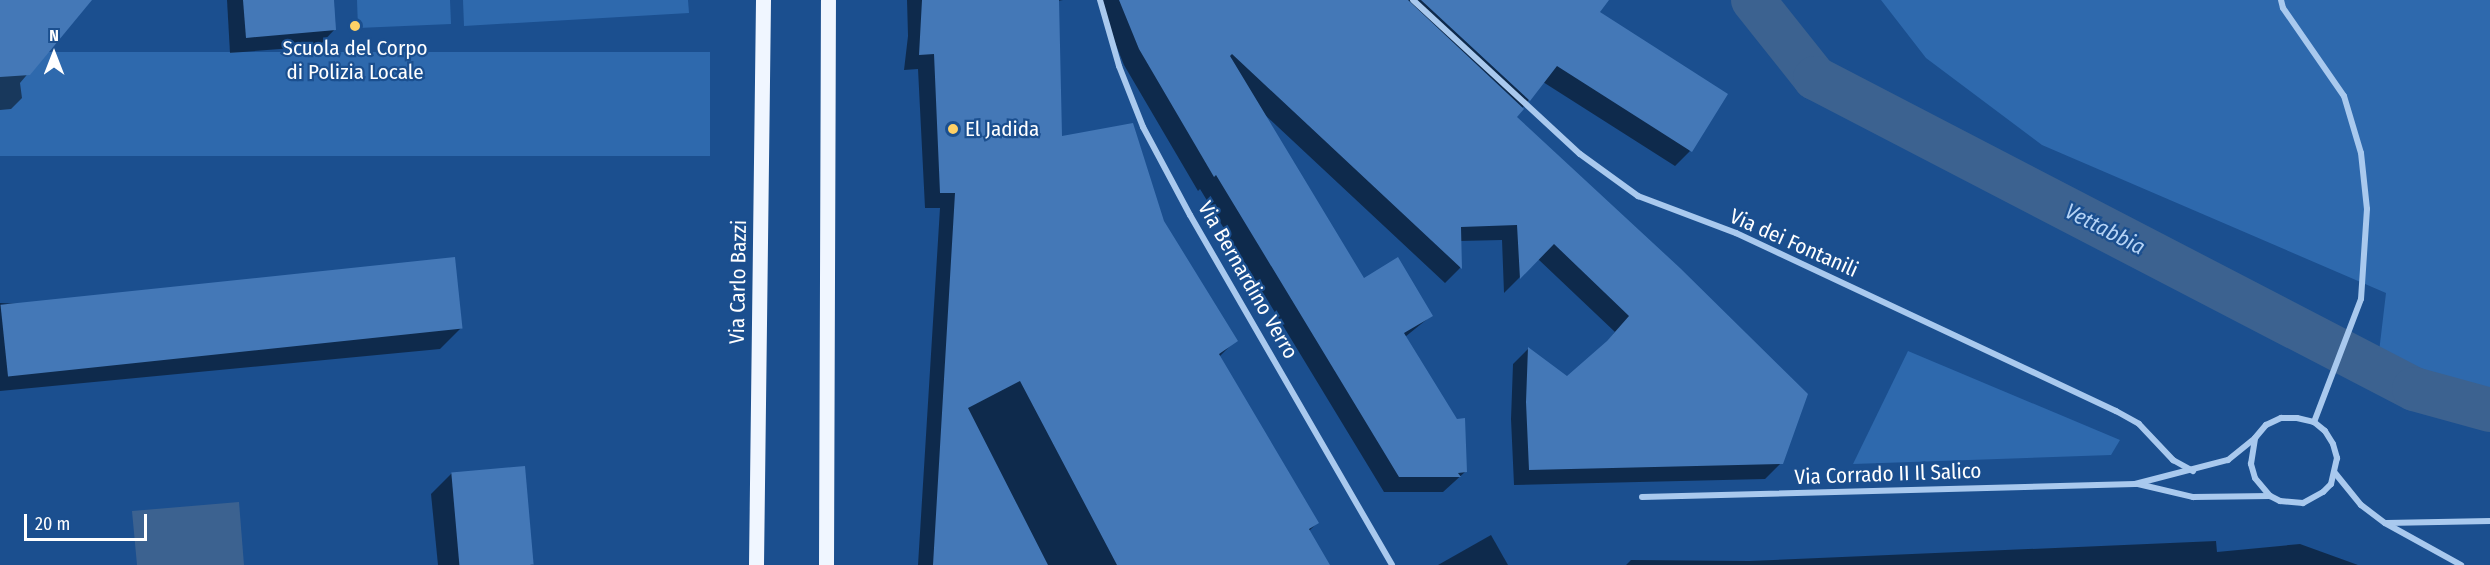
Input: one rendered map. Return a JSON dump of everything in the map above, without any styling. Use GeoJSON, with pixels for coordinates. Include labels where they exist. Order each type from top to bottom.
{"type":"FeatureCollection","features":[{"type":"Feature","properties":{"kind":"main road","name":"Via Carlo Bazzi"},"geometry":{"type":"LineString","coordinates":[[756,565],[763,0]]}},
{"type":"Feature","properties":{"kind":"main road"},"geometry":{"type":"LineString","coordinates":[[826,565],[828,0]]}},
{"type":"Feature","properties":{"kind":"street","name":"Via Bernardino Verro"},"geometry":{"type":"LineString","coordinates":[[1101,0],[1119,66],[1143,127],[1392,565]]}},
{"type":"Feature","properties":{"kind":"street","name":"Via dei Fontanili"},"geometry":{"type":"LineString","coordinates":[[1413,0],[1580,154],[1638,196],[1736,233],[2116,411],[2139,424],[2173,459],[2193,471]]}},
{"type":"Feature","properties":{"kind":"street"},"geometry":{"type":"LineString","coordinates":[[2281,0],[2283,8],[2344,96],[2361,153],[2367,209],[2361,299],[2314,422],[2325,431],[2333,444],[2337,458],[2335,472],[2361,505],[2385,523],[2461,565]]}},
{"type":"Feature","properties":{"kind":"street","name":"Via Corrado II Il Salico"},"geometry":{"type":"LineString","coordinates":[[1642,497],[2135,484],[2193,471],[2228,460],[2255,438],[2266,425],[2281,418],[2297,418],[2314,422]]}},
{"type":"Feature","properties":{"kind":"street"},"geometry":{"type":"LineString","coordinates":[[2255,438],[2251,453],[2253,471],[2261,488],[2270,496]]}},
{"type":"Feature","properties":{"kind":"street","name":"Via Corrado II Il Salico"},"geometry":{"type":"LineString","coordinates":[[2135,484],[2193,497],[2270,496],[2280,501],[2302,503],[2323,492],[2335,472]]}},
{"type":"Feature","properties":{"kind":"street"},"geometry":{"type":"LineString","coordinates":[[2385,523],[2490,521]]}},
{"type":"Feature","properties":{"kind":"shaded area"},"geometry":{"type":"Polygon","coordinates":[[[357,0],[450,0],[451,24],[358,28],[357,0]]]}},
{"type":"Feature","properties":{"kind":"shaded area"},"geometry":{"type":"Polygon","coordinates":[[[463,0],[688,0],[689,13],[464,26],[463,0]]]}},
{"type":"Feature","properties":{"kind":"shaded area"},"geometry":{"type":"Polygon","coordinates":[[[1881,0],[2490,0],[2490,395],[2379,352],[2386,293],[2042,145],[1926,58],[1881,0]]]}},
{"type":"Feature","properties":{"kind":"shaded area"},"geometry":{"type":"Polygon","coordinates":[[[0,52],[710,52],[710,156],[0,156],[0,52]]]}},
{"type":"Feature","properties":{"kind":"shaded area"},"geometry":{"type":"Polygon","coordinates":[[[1908,351],[2120,440],[2111,455],[1853,464],[1908,351]]]}},
{"type":"Feature","properties":{"kind":"shaded area"},"geometry":{"type":"Polygon","coordinates":[[[239,502],[244,565],[137,565],[132,511],[239,502]]]}},
{"type":"Feature","properties":{"kind":"building"},"geometry":{"type":"Polygon","coordinates":[[[0,0],[92,0],[30,75],[0,77],[0,0]]]}},
{"type":"Feature","properties":{"kind":"building"},"geometry":{"type":"Polygon","coordinates":[[[243,0],[334,0],[336,30],[246,38],[243,0]]]}},
{"type":"Feature","properties":{"kind":"building"},"geometry":{"type":"Polygon","coordinates":[[[922,0],[1059,0],[1062,136],[1133,123],[1164,221],[1238,341],[1219,354],[1319,523],[1309,529],[1330,565],[1117,565],[1020,381],[968,408],[1048,565],[933,565],[955,193],[940,193],[934,54],[919,55],[922,0]]]}},
{"type":"Feature","properties":{"kind":"building"},"geometry":{"type":"Polygon","coordinates":[[[1119,0],[1408,0],[1524,109],[1517,117],[1680,268],[1808,394],[1783,464],[1529,470],[1526,402],[1528,347],[1567,376],[1607,341],[1629,316],[1554,244],[1520,279],[1517,225],[1461,227],[1462,269],[1232,54],[1230,56],[1364,278],[1398,257],[1433,316],[1404,333],[1457,419],[1465,418],[1467,472],[1458,473],[1461,477],[1399,477],[1216,175],[1214,177],[1139,49],[1119,0]]]}},
{"type":"Feature","properties":{"kind":"building"},"geometry":{"type":"Polygon","coordinates":[[[1421,0],[1609,0],[1600,12],[1728,94],[1692,152],[1557,66],[1530,101],[1421,0]]]}},
{"type":"Feature","properties":{"kind":"building"},"geometry":{"type":"Polygon","coordinates":[[[455,257],[463,329],[8,376],[1,305],[455,257]]]}},
{"type":"Feature","properties":{"kind":"building"},"geometry":{"type":"Polygon","coordinates":[[[525,466],[534,565],[459,565],[451,472],[525,466]]]}},
{"type":"Feature","properties":{"kind":"waterway","name":"Vettabbia"},"geometry":{"type":"LineString","coordinates":[[1753,0],[1815,78],[2414,389],[2490,410]]}},
{"type":"Feature","properties":{"kind":"place","name":"Scuola del Corpo di Polizia Locale"},"geometry":{"type":"Point","coordinates":[355,26]}},
{"type":"Feature","properties":{"kind":"place","name":"El Jadida"},"geometry":{"type":"Point","coordinates":[953,129]}}]}
